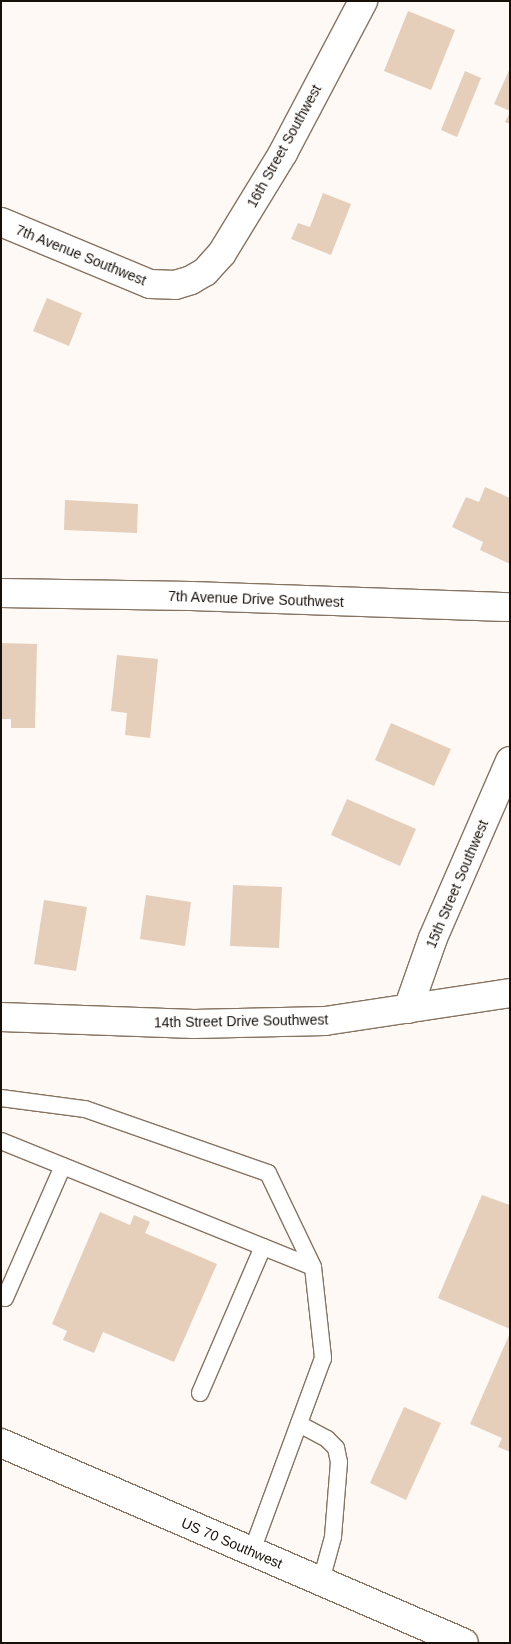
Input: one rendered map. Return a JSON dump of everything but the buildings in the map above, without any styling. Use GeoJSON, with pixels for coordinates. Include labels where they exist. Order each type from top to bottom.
{"type":"FeatureCollection","features":[{"type":"Feature","properties":{"kind":"street","name":"16th Street Southwest"},"geometry":{"type":"LineString","coordinates":[[191,280],[206,272],[222,253],[283,152],[363,1]]}},
{"type":"Feature","properties":{"kind":"street","name":"7th Avenue Southwest"},"geometry":{"type":"LineString","coordinates":[[1,222],[150,284],[175,285],[191,280]]}},
{"type":"Feature","properties":{"kind":"street","name":"7th Avenue Drive Southwest"},"geometry":{"type":"LineString","coordinates":[[1,593],[190,596],[510,607]]}},
{"type":"Feature","properties":{"kind":"street","name":"15th Street Southwest"},"geometry":{"type":"LineString","coordinates":[[408,1008],[433,938],[510,761]]}},
{"type":"Feature","properties":{"kind":"street","name":"14th Street Drive Southwest"},"geometry":{"type":"LineString","coordinates":[[1,1017],[194,1024],[324,1022],[510,993]]}},
{"type":"Feature","properties":{"kind":"street","name":"US 70 Southwest"},"geometry":{"type":"LineString","coordinates":[[1,1443],[464,1643]]}},
{"type":"Feature","properties":{"kind":"lane"},"geometry":{"type":"LineString","coordinates":[[1,1098],[85,1109],[268,1173],[313,1267],[323,1358],[252,1551]]}},
{"type":"Feature","properties":{"kind":"lane"},"geometry":{"type":"LineString","coordinates":[[1,1141],[313,1267]]}},
{"type":"Feature","properties":{"kind":"lane"},"geometry":{"type":"LineString","coordinates":[[1,1296],[6,1298],[63,1166]]}},
{"type":"Feature","properties":{"kind":"lane"},"geometry":{"type":"LineString","coordinates":[[200,1394],[263,1247]]}},
{"type":"Feature","properties":{"kind":"lane"},"geometry":{"type":"LineString","coordinates":[[298,1424],[328,1440],[336,1448],[339,1462],[333,1537],[321,1581]]}}]}
